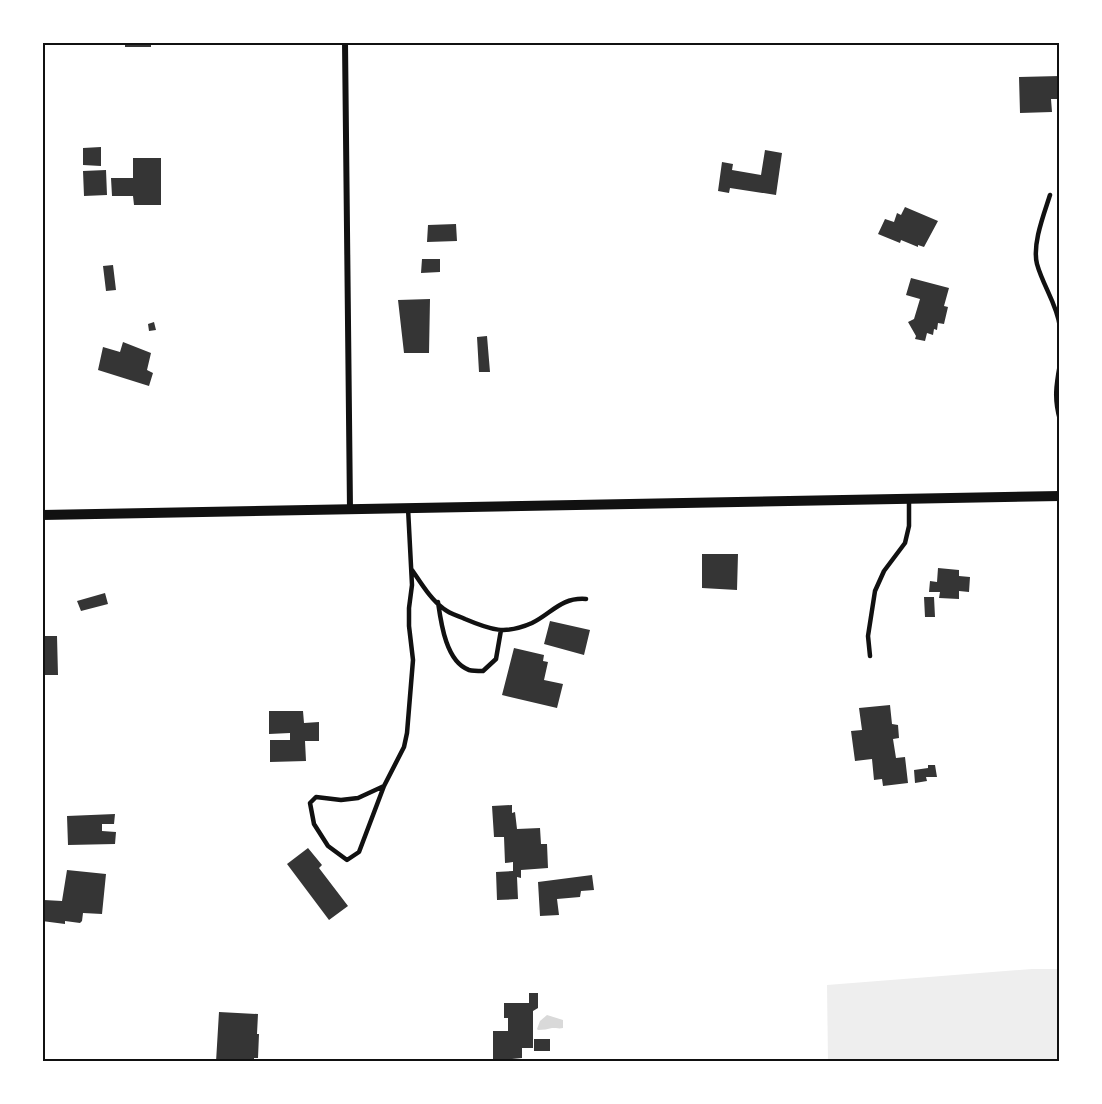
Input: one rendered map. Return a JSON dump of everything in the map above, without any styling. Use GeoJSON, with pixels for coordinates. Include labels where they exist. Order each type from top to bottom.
{"type":"FeatureCollection","features":[{"type":"Feature","properties":{"kind":"street"},"geometry":{"type":"LineString","coordinates":[[345,42],[350,509]]}},
{"type":"Feature","properties":{"kind":"street"},"geometry":{"type":"LineString","coordinates":[[42,515],[1060,496]]}},
{"type":"Feature","properties":{"kind":"lane"},"geometry":{"type":"LineString","coordinates":[[1050,195],[1036,252],[1037,263],[1052,297],[1060,327]]}},
{"type":"Feature","properties":{"kind":"lane"},"geometry":{"type":"LineString","coordinates":[[1060,364],[1055,392],[1056,408],[1060,420]]}},
{"type":"Feature","properties":{"kind":"lane"},"geometry":{"type":"LineString","coordinates":[[870,656],[868,636],[875,591],[884,571],[905,543],[909,526],[909,499]]}},
{"type":"Feature","properties":{"kind":"lane"},"geometry":{"type":"LineString","coordinates":[[384,786],[358,798],[341,800],[316,797],[310,803],[314,824],[328,846],[347,860],[359,852],[384,786],[404,747],[407,733],[413,660],[409,626],[412,570],[408,508]]}},
{"type":"Feature","properties":{"kind":"lane"},"geometry":{"type":"LineString","coordinates":[[412,570],[444,610],[490,629],[512,630],[534,622],[554,608],[576,598],[586,599]]}},
{"type":"Feature","properties":{"kind":"lane"},"geometry":{"type":"LineString","coordinates":[[438,602],[441,625],[450,651],[458,664],[470,671],[483,670],[496,658],[501,630]]}},
{"type":"Feature","properties":{"kind":"shaded area"},"geometry":{"type":"Polygon","coordinates":[[[1032,969],[1060,969],[1060,1062],[828,1062],[827,985],[1032,969]]]}},
{"type":"Feature","properties":{"kind":"shaded area"},"geometry":{"type":"Polygon","coordinates":[[[547,1015],[563,1020],[563,1028],[538,1030],[540,1021],[547,1015]]]}},
{"type":"Feature","properties":{"kind":"building"},"geometry":{"type":"Polygon","coordinates":[[[125,42],[151,42],[151,47],[125,47],[125,42]]]}},
{"type":"Feature","properties":{"kind":"building"},"geometry":{"type":"Polygon","coordinates":[[[1060,76],[1060,99],[1051,99],[1052,112],[1020,113],[1019,77],[1060,76]]]}},
{"type":"Feature","properties":{"kind":"building"},"geometry":{"type":"Polygon","coordinates":[[[101,147],[101,166],[83,165],[83,148],[101,147]]]}},
{"type":"Feature","properties":{"kind":"building"},"geometry":{"type":"Polygon","coordinates":[[[765,150],[782,153],[776,195],[730,188],[729,193],[718,191],[722,162],[733,164],[732,170],[761,175],[765,150]]]}},
{"type":"Feature","properties":{"kind":"building"},"geometry":{"type":"Polygon","coordinates":[[[133,158],[161,158],[161,205],[134,205],[133,196],[112,196],[111,178],[133,178],[133,158]]]}},
{"type":"Feature","properties":{"kind":"building"},"geometry":{"type":"Polygon","coordinates":[[[106,170],[107,195],[84,196],[83,171],[106,170]]]}},
{"type":"Feature","properties":{"kind":"building"},"geometry":{"type":"Polygon","coordinates":[[[905,207],[938,221],[924,247],[901,240],[900,243],[878,234],[885,219],[894,222],[897,213],[901,215],[905,207]]]}},
{"type":"Feature","properties":{"kind":"building"},"geometry":{"type":"Polygon","coordinates":[[[456,224],[457,241],[427,242],[428,225],[456,224]]]}},
{"type":"Feature","properties":{"kind":"building"},"geometry":{"type":"Polygon","coordinates":[[[422,259],[440,259],[440,272],[421,273],[422,259]]]}},
{"type":"Feature","properties":{"kind":"building"},"geometry":{"type":"Polygon","coordinates":[[[113,265],[116,290],[106,291],[103,266],[113,265]]]}},
{"type":"Feature","properties":{"kind":"building"},"geometry":{"type":"Polygon","coordinates":[[[911,278],[949,288],[944,306],[948,307],[944,324],[938,323],[937,330],[934,329],[933,335],[927,333],[925,341],[915,339],[916,336],[908,322],[914,319],[920,299],[906,295],[911,278]]]}},
{"type":"Feature","properties":{"kind":"building"},"geometry":{"type":"Polygon","coordinates":[[[430,299],[429,353],[404,353],[398,300],[430,299]]]}},
{"type":"Feature","properties":{"kind":"building"},"geometry":{"type":"Polygon","coordinates":[[[154,322],[156,330],[149,331],[148,324],[154,322]]]}},
{"type":"Feature","properties":{"kind":"building"},"geometry":{"type":"Polygon","coordinates":[[[487,336],[490,372],[479,372],[477,337],[487,336]]]}},
{"type":"Feature","properties":{"kind":"building"},"geometry":{"type":"Polygon","coordinates":[[[123,342],[151,353],[147,370],[153,373],[149,386],[98,370],[103,347],[120,352],[123,342]]]}},
{"type":"Feature","properties":{"kind":"building"},"geometry":{"type":"Polygon","coordinates":[[[702,554],[738,554],[737,590],[702,588],[702,554]]]}},
{"type":"Feature","properties":{"kind":"building"},"geometry":{"type":"Polygon","coordinates":[[[938,568],[959,570],[959,576],[970,577],[969,592],[959,591],[959,599],[939,598],[940,592],[929,592],[930,581],[937,582],[938,568]]]}},
{"type":"Feature","properties":{"kind":"building"},"geometry":{"type":"Polygon","coordinates":[[[105,593],[108,604],[81,611],[77,601],[105,593]]]}},
{"type":"Feature","properties":{"kind":"building"},"geometry":{"type":"Polygon","coordinates":[[[924,597],[934,597],[935,617],[925,617],[924,597]]]}},
{"type":"Feature","properties":{"kind":"building"},"geometry":{"type":"Polygon","coordinates":[[[550,621],[590,630],[584,655],[544,644],[550,621]]]}},
{"type":"Feature","properties":{"kind":"building"},"geometry":{"type":"Polygon","coordinates":[[[42,636],[57,636],[58,675],[42,675],[42,636]]]}},
{"type":"Feature","properties":{"kind":"building"},"geometry":{"type":"Polygon","coordinates":[[[514,648],[544,655],[543,661],[548,662],[544,680],[563,684],[557,708],[502,695],[514,648]]]}},
{"type":"Feature","properties":{"kind":"building"},"geometry":{"type":"Polygon","coordinates":[[[890,705],[892,724],[898,725],[899,738],[893,739],[896,758],[905,757],[908,783],[883,786],[882,779],[874,780],[872,759],[855,761],[851,731],[862,730],[859,708],[890,705]]]}},
{"type":"Feature","properties":{"kind":"building"},"geometry":{"type":"Polygon","coordinates":[[[269,711],[303,711],[304,723],[319,722],[319,741],[305,741],[306,761],[270,762],[270,740],[290,740],[290,733],[269,734],[269,711]]]}},
{"type":"Feature","properties":{"kind":"building"},"geometry":{"type":"Polygon","coordinates":[[[928,765],[935,765],[937,777],[926,777],[927,781],[915,783],[914,770],[928,768],[928,765]]]}},
{"type":"Feature","properties":{"kind":"building"},"geometry":{"type":"Polygon","coordinates":[[[512,805],[517,829],[540,828],[541,844],[547,844],[548,868],[521,870],[521,878],[517,877],[518,899],[497,900],[496,872],[513,871],[513,862],[505,863],[504,837],[494,837],[492,806],[512,805]]]}},
{"type":"Feature","properties":{"kind":"building"},"geometry":{"type":"Polygon","coordinates":[[[115,814],[114,824],[102,824],[102,831],[116,832],[115,844],[68,845],[67,816],[115,814]]]}},
{"type":"Feature","properties":{"kind":"building"},"geometry":{"type":"Polygon","coordinates":[[[308,848],[322,865],[319,868],[348,906],[329,920],[287,864],[308,848]]]}},
{"type":"Feature","properties":{"kind":"building"},"geometry":{"type":"Polygon","coordinates":[[[67,870],[106,874],[102,914],[83,913],[80,923],[42,921],[44,900],[62,901],[67,870]]]}},
{"type":"Feature","properties":{"kind":"building"},"geometry":{"type":"Polygon","coordinates":[[[592,875],[594,890],[581,891],[580,897],[557,899],[559,915],[540,916],[538,882],[592,875]]]}},
{"type":"Feature","properties":{"kind":"building"},"geometry":{"type":"Polygon","coordinates":[[[529,993],[538,993],[538,1008],[533,1011],[533,1048],[522,1048],[522,1058],[512,1059],[512,1062],[493,1062],[493,1031],[508,1031],[508,1018],[504,1018],[504,1003],[529,1003],[529,993]]]}},
{"type":"Feature","properties":{"kind":"building"},"geometry":{"type":"Polygon","coordinates":[[[219,1012],[258,1014],[258,1058],[254,1058],[254,1062],[216,1062],[219,1012]]]}},
{"type":"Feature","properties":{"kind":"building"},"geometry":{"type":"Polygon","coordinates":[[[534,1039],[550,1039],[550,1051],[534,1051],[534,1039]]]}},
{"type":"Feature","properties":{"kind":"building"},"geometry":{"type":"Polygon","coordinates":[[[334,1059],[334,1062],[315,1062],[315,1060],[334,1059]]]}}]}
